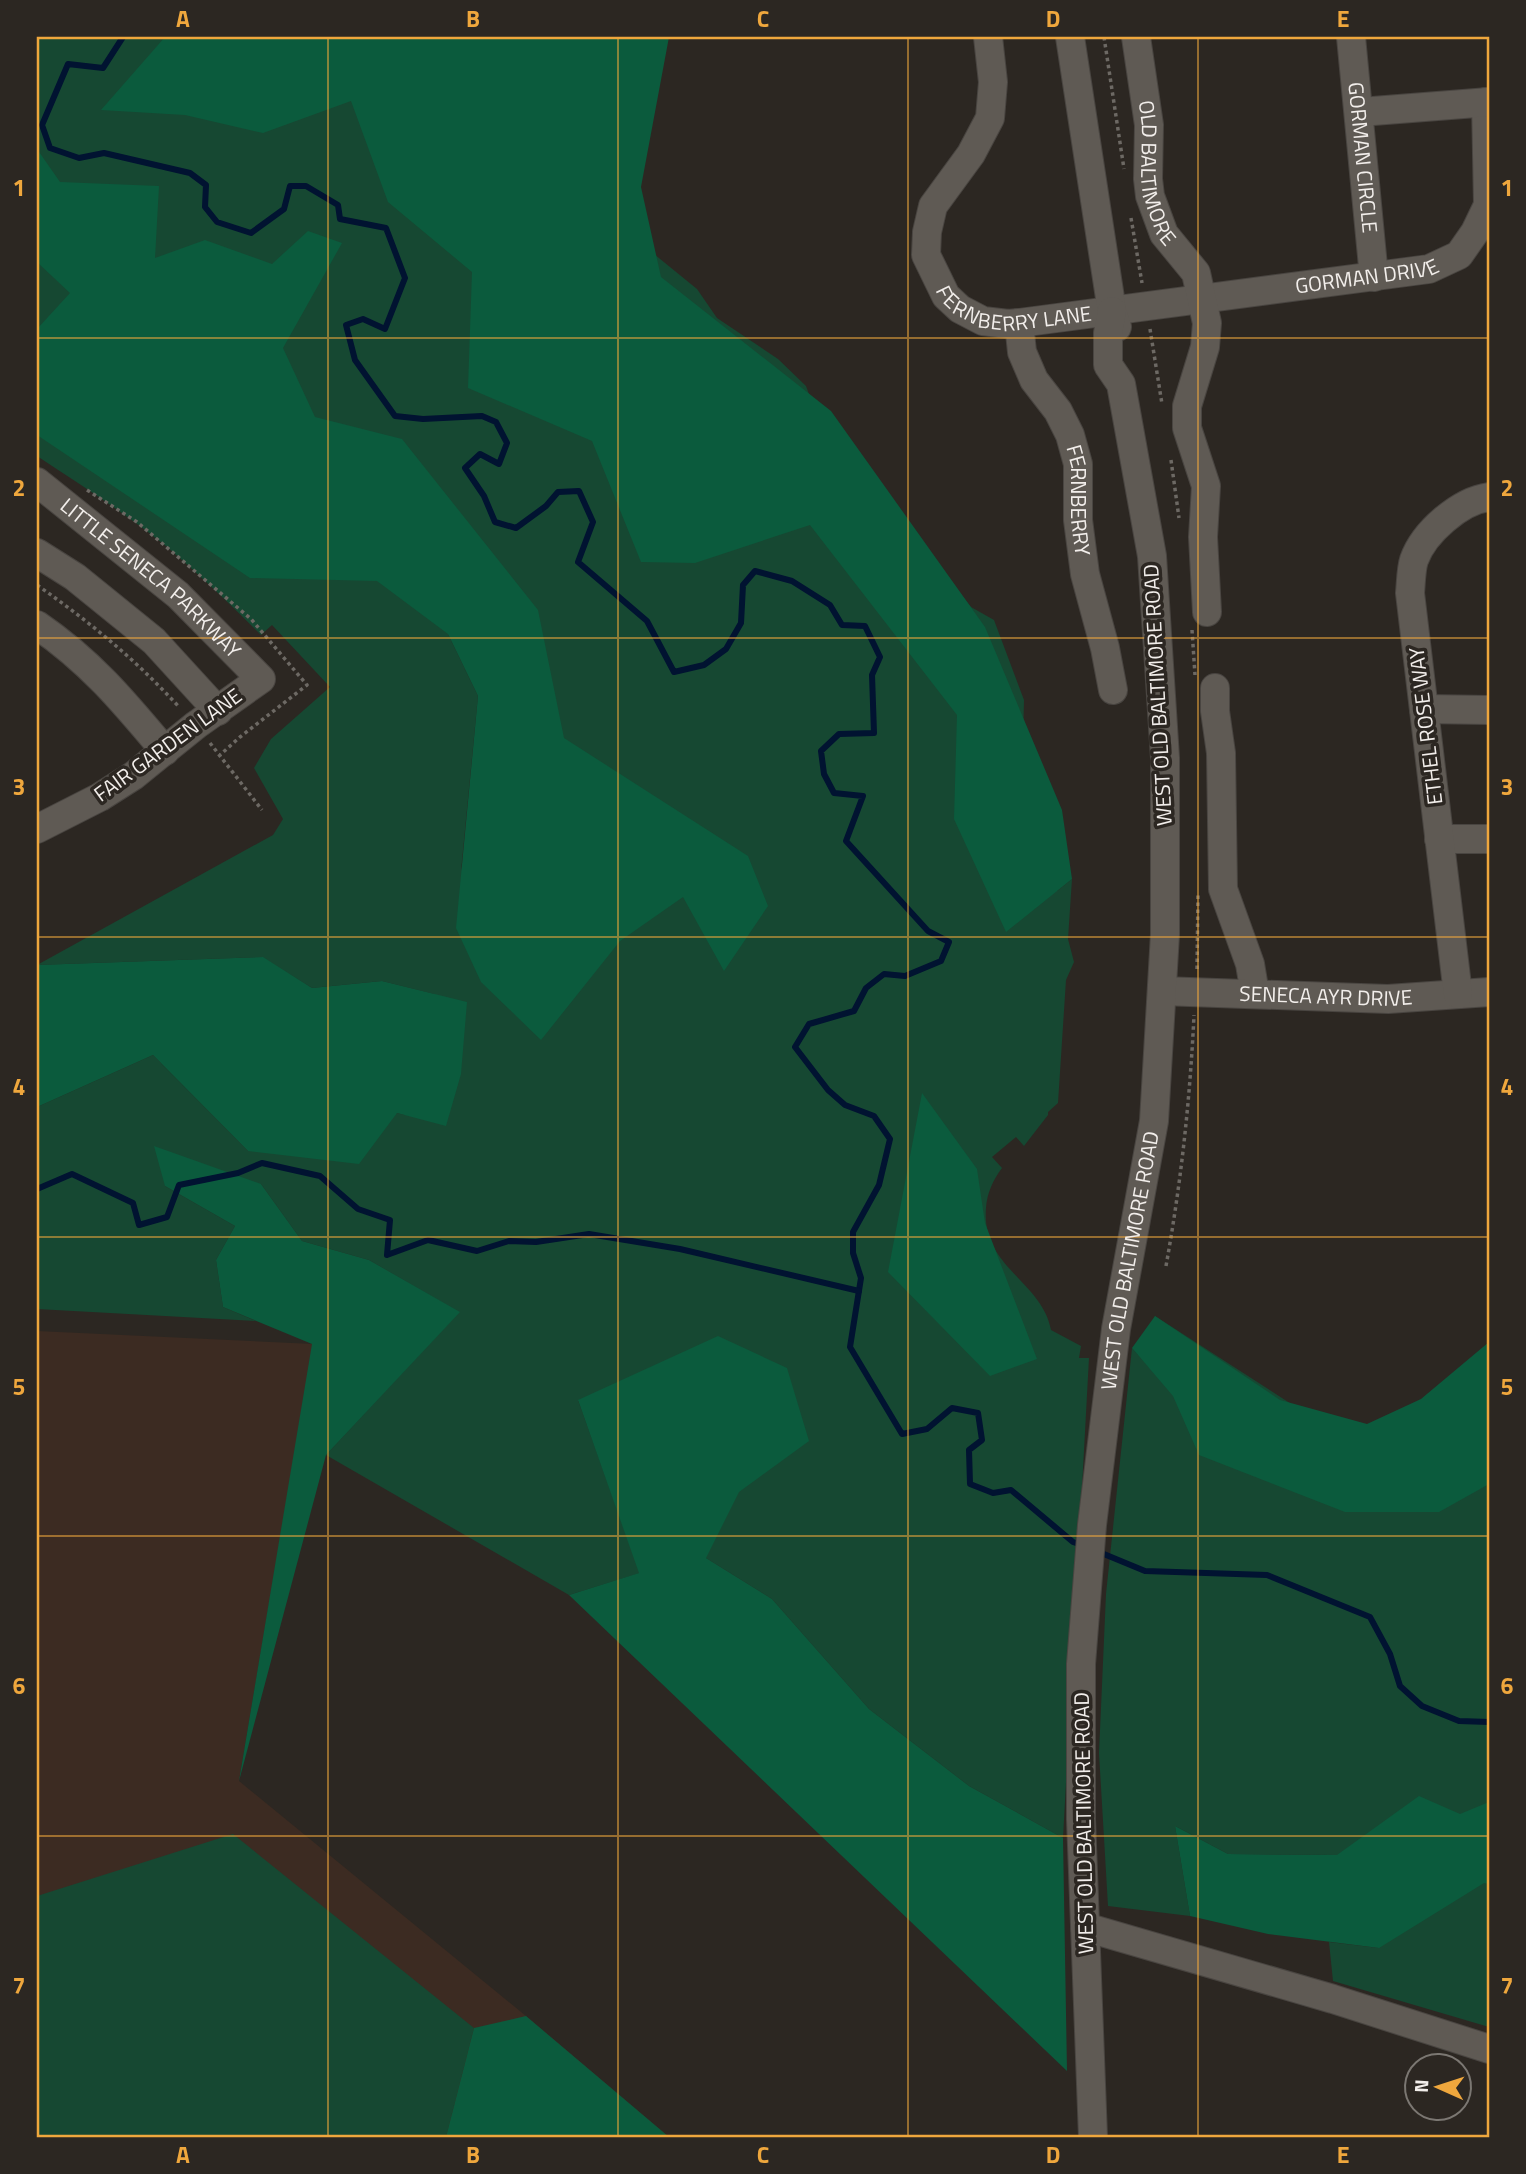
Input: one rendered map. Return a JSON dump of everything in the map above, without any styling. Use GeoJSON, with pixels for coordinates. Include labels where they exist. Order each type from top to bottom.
{"type":"FeatureCollection","features":[{"type":"Feature","properties":{"kind":"street","name":"FERNBERRY LANE"},"geometry":{"type":"LineString","coordinates":[[988,37],[993,82],[990,118],[971,154],[933,206],[927,232],[926,255],[946,296],[960,309],[983,321],[1019,323],[1112,312]]}},
{"type":"Feature","properties":{"kind":"street","name":"WEST OLD BALTIMORE ROAD"},"geometry":{"type":"LineString","coordinates":[[1070,37],[1112,312],[1108,333],[1108,365],[1121,384],[1152,556],[1165,758],[1162,991],[1154,1121],[1116,1329],[1092,1524],[1081,1664],[1081,1819],[1093,2137]]}},
{"type":"Feature","properties":{"kind":"street","name":"OLD BALTIMORE"},"geometry":{"type":"LineString","coordinates":[[1136,37],[1150,125],[1150,196],[1164,234],[1195,273],[1208,323],[1205,347],[1187,406],[1187,428],[1206,486],[1203,537],[1207,612]]}},
{"type":"Feature","properties":{"kind":"street","name":"GORMAN CIRCLE"},"geometry":{"type":"LineString","coordinates":[[1351,37],[1374,276]]}},
{"type":"Feature","properties":{"kind":"street","name":"GORMAN DRIVE"},"geometry":{"type":"LineString","coordinates":[[1112,312],[1429,270],[1459,255],[1475,232],[1488,205],[1488,102]]}},
{"type":"Feature","properties":{"kind":"street"},"geometry":{"type":"LineString","coordinates":[[1360,112],[1488,102]]}},
{"type":"Feature","properties":{"kind":"street","name":"FERNBERRY"},"geometry":{"type":"LineString","coordinates":[[1019,323],[1022,352],[1034,380],[1058,411],[1070,435],[1078,464],[1078,520],[1085,574],[1113,690]]}},
{"type":"Feature","properties":{"kind":"street","name":"LITTLE SENECA PARKWAY"},"geometry":{"type":"LineString","coordinates":[[37,482],[178,595],[261,679]]}},
{"type":"Feature","properties":{"kind":"street","name":"ETHEL ROSE WAY"},"geometry":{"type":"LineString","coordinates":[[1458,994],[1410,593],[1413,562],[1423,542],[1445,517],[1489,497]]}},
{"type":"Feature","properties":{"kind":"street"},"geometry":{"type":"LineString","coordinates":[[37,553],[75,577],[154,641],[207,718]]}},
{"type":"Feature","properties":{"kind":"street"},"geometry":{"type":"LineString","coordinates":[[37,625],[82,659],[107,683],[165,751]]}},
{"type":"Feature","properties":{"kind":"street","name":"FAIR GARDEN LANE"},"geometry":{"type":"LineString","coordinates":[[37,828],[100,797],[261,679]]}},
{"type":"Feature","properties":{"kind":"street"},"geometry":{"type":"LineString","coordinates":[[1216,688],[1215,711],[1221,753],[1223,889],[1250,964],[1255,994]]}},
{"type":"Feature","properties":{"kind":"street"},"geometry":{"type":"LineString","coordinates":[[1424,709],[1489,710]]}},
{"type":"Feature","properties":{"kind":"street"},"geometry":{"type":"LineString","coordinates":[[1440,839],[1489,839]]}},
{"type":"Feature","properties":{"kind":"street","name":"SENECA AYR DRIVE"},"geometry":{"type":"LineString","coordinates":[[1162,991],[1388,999],[1489,992]]}},
{"type":"Feature","properties":{"kind":"street"},"geometry":{"type":"LineString","coordinates":[[1085,1927],[1333,1999],[1489,2049]]}},
{"type":"Feature","properties":{"kind":"path"},"geometry":{"type":"LineString","coordinates":[[37,585],[87,620],[148,674],[207,718],[262,810]]}},
{"type":"Feature","properties":{"kind":"shaded area"},"geometry":{"type":"Polygon","coordinates":[[[37,1331],[313,1344],[239,1781],[669,2137],[37,2137],[37,1331]]]}},
{"type":"Feature","properties":{"kind":"green space"},"geometry":{"type":"Polygon","coordinates":[[[37,37],[652,37],[611,219],[697,289],[717,318],[778,359],[806,386],[813,405],[971,607],[994,620],[1024,700],[1023,740],[1057,891],[1072,879],[1068,939],[1074,962],[1066,980],[1058,1103],[1048,1112],[1024,1146],[1016,1137],[992,1157],[1002,1168],[991,1187],[986,1208],[987,1228],[1002,1260],[1036,1299],[1051,1330],[1081,1346],[1079,1358],[1089,1358],[1063,1838],[969,1786],[869,1709],[772,1599],[706,1558],[578,1400],[640,1573],[569,1595],[326,1455],[459,1312],[369,1260],[302,1241],[261,1184],[165,1186],[235,1226],[216,1260],[223,1307],[256,1321],[37,1309],[37,1107],[153,1055],[248,1151],[397,1113],[405,1115],[434,994],[382,981],[312,988],[262,957],[37,965],[273,835],[283,819],[254,768],[271,739],[330,687],[272,625],[261,635],[166,546],[37,456],[37,37]],[[448,634],[478,696],[461,871],[501,701],[448,634]]]}},
{"type":"Feature","properties":{"kind":"green space"},"geometry":{"type":"Polygon","coordinates":[[[165,37],[669,37],[641,187],[661,277],[831,411],[985,627],[1062,810],[1072,879],[1006,932],[954,819],[957,715],[810,525],[695,563],[641,562],[592,441],[468,388],[472,272],[388,202],[351,101],[263,133],[185,115],[101,110],[165,37]]]}},
{"type":"Feature","properties":{"kind":"green space"},"geometry":{"type":"Polygon","coordinates":[[[37,149],[60,182],[159,186],[155,258],[205,240],[272,264],[308,231],[342,243],[283,348],[315,417],[402,439],[538,610],[564,738],[748,856],[768,906],[724,971],[683,897],[620,941],[541,1040],[481,982],[456,928],[478,696],[448,634],[377,581],[250,578],[37,435],[37,329],[70,293],[37,262],[37,149]]]}},
{"type":"Feature","properties":{"kind":"green space"},"geometry":{"type":"Polygon","coordinates":[[[263,957],[312,988],[382,981],[467,1002],[461,1074],[446,1126],[397,1113],[359,1164],[248,1151],[153,1055],[37,1107],[37,965],[263,957]]]}},
{"type":"Feature","properties":{"kind":"green space"},"geometry":{"type":"Polygon","coordinates":[[[922,1093],[977,1169],[985,1223],[1037,1359],[990,1376],[888,1272],[922,1093]]]}},
{"type":"Feature","properties":{"kind":"green space"},"geometry":{"type":"Polygon","coordinates":[[[154,1146],[261,1184],[302,1241],[369,1260],[460,1312],[326,1455],[239,1781],[312,1344],[223,1307],[216,1260],[235,1226],[165,1186],[154,1146]]]}},
{"type":"Feature","properties":{"kind":"green space"},"geometry":{"type":"Polygon","coordinates":[[[1155,1316],[1316,1420],[1378,1450],[1489,1387],[1489,2027],[1333,1981],[1329,1942],[1379,1948],[1331,1855],[1228,1854],[1175,1826],[1190,1916],[1108,1906],[1099,1753],[1106,1594],[1132,1348],[1148,1366],[1155,1316]]]}},
{"type":"Feature","properties":{"kind":"green space"},"geometry":{"type":"Polygon","coordinates":[[[1155,1316],[1280,1400],[1367,1424],[1421,1399],[1489,1342],[1489,1484],[1439,1512],[1345,1512],[1199,1455],[1173,1396],[1132,1348],[1155,1316]]]}},
{"type":"Feature","properties":{"kind":"green space"},"geometry":{"type":"Polygon","coordinates":[[[718,1336],[787,1368],[809,1441],[739,1492],[706,1558],[772,1599],[869,1709],[969,1786],[1063,1838],[1067,2071],[569,1595],[639,1573],[578,1400],[718,1336]]]}},
{"type":"Feature","properties":{"kind":"green space"},"geometry":{"type":"Polygon","coordinates":[[[1419,1796],[1460,1814],[1489,1802],[1489,1884],[1484,1883],[1379,1948],[1268,1934],[1190,1916],[1175,1826],[1228,1854],[1337,1855],[1419,1796]]]}},
{"type":"Feature","properties":{"kind":"green space"},"geometry":{"type":"Polygon","coordinates":[[[233,1834],[474,2028],[446,2137],[37,2137],[37,1896],[233,1834]]]}},
{"type":"Feature","properties":{"kind":"green space"},"geometry":{"type":"Polygon","coordinates":[[[526,2016],[669,2137],[446,2137],[474,2028],[526,2016]]]}},
{"type":"Feature","properties":{"kind":"waterway"},"geometry":{"type":"LineString","coordinates":[[123,37],[103,68],[68,64],[42,125],[50,148],[79,158],[104,153],[190,173],[206,185],[205,207],[217,222],[251,233],[284,209],[290,186],[306,186],[338,205],[340,219],[386,228],[405,278],[385,329],[363,319],[346,325],[355,360],[395,416],[423,419],[482,416],[496,422],[507,443],[499,464],[480,454],[465,468],[484,496],[495,522],[516,528],[546,506],[558,492],[579,491],[593,522],[578,562],[647,621],[674,672],[704,665],[726,649],[741,623],[743,585],[755,571],[792,581],[830,605],[842,625],[865,626],[880,657],[872,675],[874,733],[839,734],[821,751],[824,774],[834,793],[863,796],[846,841],[928,931],[949,942],[941,961],[905,976],[884,974],[866,988],[854,1011],[809,1024],[795,1047],[828,1090],[845,1105],[874,1116],[890,1139],[879,1185],[853,1232],[853,1253],[861,1278],[850,1347],[902,1434],[927,1429],[952,1408],[978,1413],[982,1440],[969,1450],[970,1484],[993,1493],[1011,1490],[1073,1542],[1082,1545]]}},
{"type":"Feature","properties":{"kind":"waterway"},"geometry":{"type":"LineString","coordinates":[[37,1189],[72,1174],[133,1203],[139,1225],[167,1217],[179,1185],[238,1173],[262,1163],[320,1176],[358,1209],[390,1220],[387,1255],[428,1240],[477,1251],[509,1241],[536,1242],[589,1234],[680,1249],[859,1291]]}},
{"type":"Feature","properties":{"kind":"waterway"},"geometry":{"type":"LineString","coordinates":[[1099,1552],[1145,1571],[1267,1575],[1370,1617],[1390,1654],[1400,1686],[1422,1706],[1459,1721],[1489,1722]]}}]}
